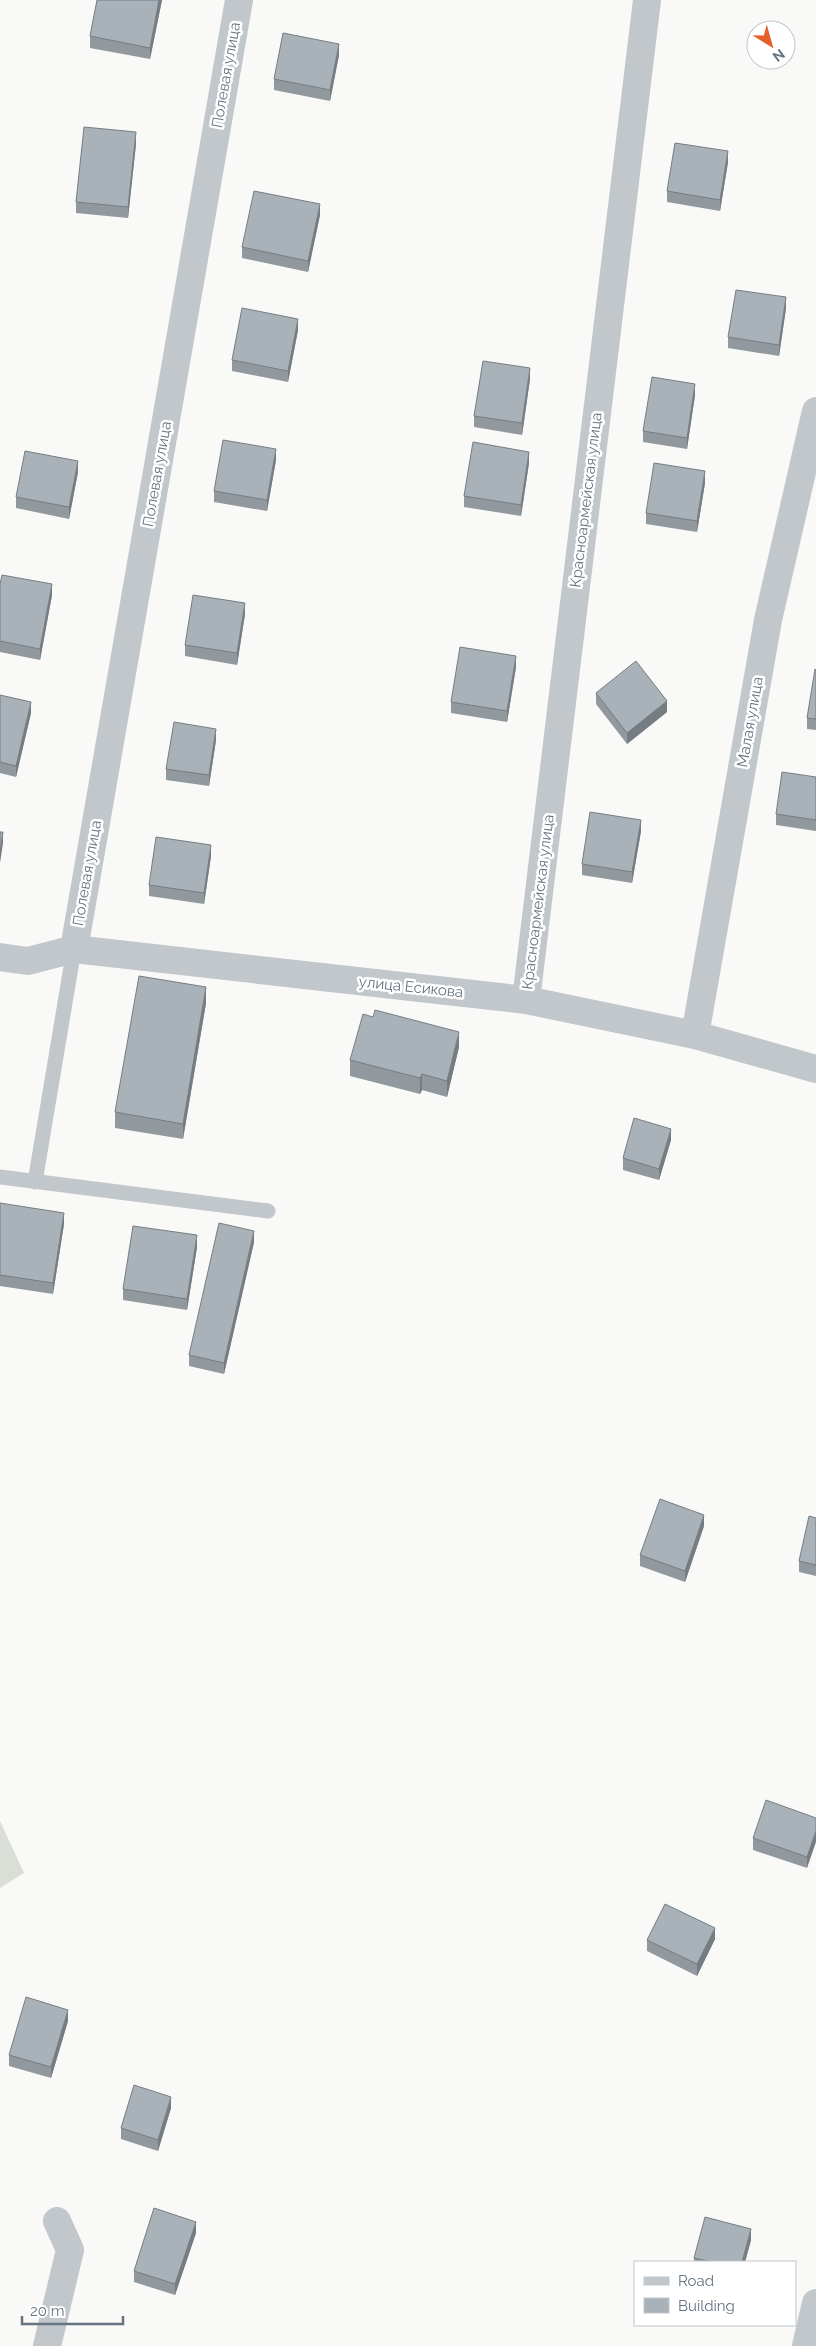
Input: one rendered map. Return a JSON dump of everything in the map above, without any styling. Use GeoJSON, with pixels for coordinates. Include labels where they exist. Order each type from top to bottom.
{"type":"FeatureCollection","features":[{"type":"Feature","properties":{"kind":"street","name":"Полевая улица"},"geometry":{"type":"LineString","coordinates":[[74,949],[239,0]]}},
{"type":"Feature","properties":{"kind":"street","name":"Красноармейская улица"},"geometry":{"type":"LineString","coordinates":[[526,1000],[647,0]]}},
{"type":"Feature","properties":{"kind":"street","name":"Малая улица"},"geometry":{"type":"LineString","coordinates":[[695,1035],[768,620],[816,411]]}},
{"type":"Feature","properties":{"kind":"street","name":"улица Есикова"},"geometry":{"type":"LineString","coordinates":[[0,957],[28,961],[74,949],[526,1000],[695,1035],[816,1069]]}},
{"type":"Feature","properties":{"kind":"street"},"geometry":{"type":"LineString","coordinates":[[48,2346],[70,2250],[57,2221]]}},
{"type":"Feature","properties":{"kind":"street"},"geometry":{"type":"LineString","coordinates":[[806,2346],[816,2303]]}},
{"type":"Feature","properties":{"kind":"lane"},"geometry":{"type":"LineString","coordinates":[[35,1182],[74,949]]}},
{"type":"Feature","properties":{"kind":"lane"},"geometry":{"type":"LineString","coordinates":[[0,1178],[268,1211]]}},
{"type":"Feature","properties":{"kind":"shaded area"},"geometry":{"type":"Polygon","coordinates":[[[0,1821],[24,1873],[0,1888],[0,1821]]]}},
{"type":"Feature","properties":{"kind":"building"},"geometry":{"type":"Polygon","coordinates":[[[97,0],[159,0],[150,48],[90,36],[97,0]]]}},
{"type":"Feature","properties":{"kind":"building"},"geometry":{"type":"Polygon","coordinates":[[[283,33],[339,44],[330,90],[274,79],[283,33]]]}},
{"type":"Feature","properties":{"kind":"building"},"geometry":{"type":"Polygon","coordinates":[[[84,127],[136,132],[128,207],[76,202],[84,127]]]}},
{"type":"Feature","properties":{"kind":"building"},"geometry":{"type":"Polygon","coordinates":[[[675,143],[728,151],[720,200],[667,191],[675,143]]]}},
{"type":"Feature","properties":{"kind":"building"},"geometry":{"type":"Polygon","coordinates":[[[254,191],[320,204],[308,261],[242,247],[254,191]]]}},
{"type":"Feature","properties":{"kind":"building"},"geometry":{"type":"Polygon","coordinates":[[[736,290],[786,297],[779,345],[728,337],[736,290]]]}},
{"type":"Feature","properties":{"kind":"building"},"geometry":{"type":"Polygon","coordinates":[[[242,308],[298,319],[288,371],[232,360],[242,308]]]}},
{"type":"Feature","properties":{"kind":"building"},"geometry":{"type":"Polygon","coordinates":[[[483,361],[530,368],[522,423],[474,416],[483,361]]]}},
{"type":"Feature","properties":{"kind":"building"},"geometry":{"type":"Polygon","coordinates":[[[652,377],[695,384],[687,438],[643,431],[652,377]]]}},
{"type":"Feature","properties":{"kind":"building"},"geometry":{"type":"Polygon","coordinates":[[[223,440],[276,449],[267,500],[214,491],[223,440]]]}},
{"type":"Feature","properties":{"kind":"building"},"geometry":{"type":"Polygon","coordinates":[[[473,442],[529,452],[521,505],[464,496],[473,442]]]}},
{"type":"Feature","properties":{"kind":"building"},"geometry":{"type":"Polygon","coordinates":[[[25,451],[78,461],[69,507],[16,497],[25,451]]]}},
{"type":"Feature","properties":{"kind":"building"},"geometry":{"type":"Polygon","coordinates":[[[654,463],[705,471],[697,521],[646,513],[654,463]]]}},
{"type":"Feature","properties":{"kind":"building"},"geometry":{"type":"Polygon","coordinates":[[[2,575],[52,584],[40,649],[0,641],[0,584],[2,575]]]}},
{"type":"Feature","properties":{"kind":"building"},"geometry":{"type":"Polygon","coordinates":[[[193,595],[245,603],[237,653],[185,645],[193,595]]]}},
{"type":"Feature","properties":{"kind":"building"},"geometry":{"type":"Polygon","coordinates":[[[460,647],[516,656],[507,711],[451,702],[460,647]]]}},
{"type":"Feature","properties":{"kind":"building"},"geometry":{"type":"Polygon","coordinates":[[[636,661],[667,701],[627,733],[596,693],[636,661]]]}},
{"type":"Feature","properties":{"kind":"building"},"geometry":{"type":"Polygon","coordinates":[[[816,670],[816,719],[807,718],[816,670]]]}},
{"type":"Feature","properties":{"kind":"building"},"geometry":{"type":"Polygon","coordinates":[[[0,695],[31,702],[16,766],[0,762],[0,695]]]}},
{"type":"Feature","properties":{"kind":"building"},"geometry":{"type":"Polygon","coordinates":[[[174,722],[216,729],[209,775],[166,769],[174,722]]]}},
{"type":"Feature","properties":{"kind":"building"},"geometry":{"type":"Polygon","coordinates":[[[782,772],[816,777],[816,820],[776,814],[782,772]]]}},
{"type":"Feature","properties":{"kind":"building"},"geometry":{"type":"Polygon","coordinates":[[[590,812],[641,820],[632,872],[582,864],[590,812]]]}},
{"type":"Feature","properties":{"kind":"building"},"geometry":{"type":"Polygon","coordinates":[[[0,832],[3,832],[0,852],[0,832]]]}},
{"type":"Feature","properties":{"kind":"building"},"geometry":{"type":"Polygon","coordinates":[[[156,837],[211,845],[204,893],[149,885],[156,837]]]}},
{"type":"Feature","properties":{"kind":"building"},"geometry":{"type":"Polygon","coordinates":[[[139,976],[206,987],[183,1124],[115,1112],[139,976]]]}},
{"type":"Feature","properties":{"kind":"building"},"geometry":{"type":"Polygon","coordinates":[[[375,1010],[459,1032],[447,1081],[422,1074],[420,1078],[350,1060],[363,1014],[373,1017],[375,1010]]]}},
{"type":"Feature","properties":{"kind":"building"},"geometry":{"type":"Polygon","coordinates":[[[634,1118],[671,1129],[659,1169],[623,1158],[634,1118]]]}},
{"type":"Feature","properties":{"kind":"building"},"geometry":{"type":"Polygon","coordinates":[[[0,1203],[64,1213],[53,1283],[0,1275],[0,1203]]]}},
{"type":"Feature","properties":{"kind":"building"},"geometry":{"type":"Polygon","coordinates":[[[219,1223],[254,1231],[224,1363],[189,1355],[219,1223]]]}},
{"type":"Feature","properties":{"kind":"building"},"geometry":{"type":"Polygon","coordinates":[[[133,1226],[197,1235],[187,1299],[123,1289],[133,1226]]]}},
{"type":"Feature","properties":{"kind":"building"},"geometry":{"type":"Polygon","coordinates":[[[660,1499],[704,1515],[685,1571],[640,1555],[660,1499]]]}},
{"type":"Feature","properties":{"kind":"building"},"geometry":{"type":"Polygon","coordinates":[[[809,1516],[816,1518],[816,1565],[799,1561],[809,1516]]]}},
{"type":"Feature","properties":{"kind":"building"},"geometry":{"type":"Polygon","coordinates":[[[766,1800],[816,1818],[816,1831],[807,1857],[753,1838],[766,1800]]]}},
{"type":"Feature","properties":{"kind":"building"},"geometry":{"type":"Polygon","coordinates":[[[665,1904],[715,1928],[697,1964],[647,1940],[665,1904]]]}},
{"type":"Feature","properties":{"kind":"building"},"geometry":{"type":"Polygon","coordinates":[[[26,1997],[68,2010],[51,2067],[9,2055],[26,1997]]]}},
{"type":"Feature","properties":{"kind":"building"},"geometry":{"type":"Polygon","coordinates":[[[134,2085],[171,2097],[158,2140],[121,2128],[134,2085]]]}},
{"type":"Feature","properties":{"kind":"building"},"geometry":{"type":"Polygon","coordinates":[[[154,2208],[196,2222],[175,2284],[134,2271],[154,2208]]]}},
{"type":"Feature","properties":{"kind":"building"},"geometry":{"type":"Polygon","coordinates":[[[705,2217],[751,2229],[742,2261],[708,2261],[694,2258],[705,2217]]]}}]}
